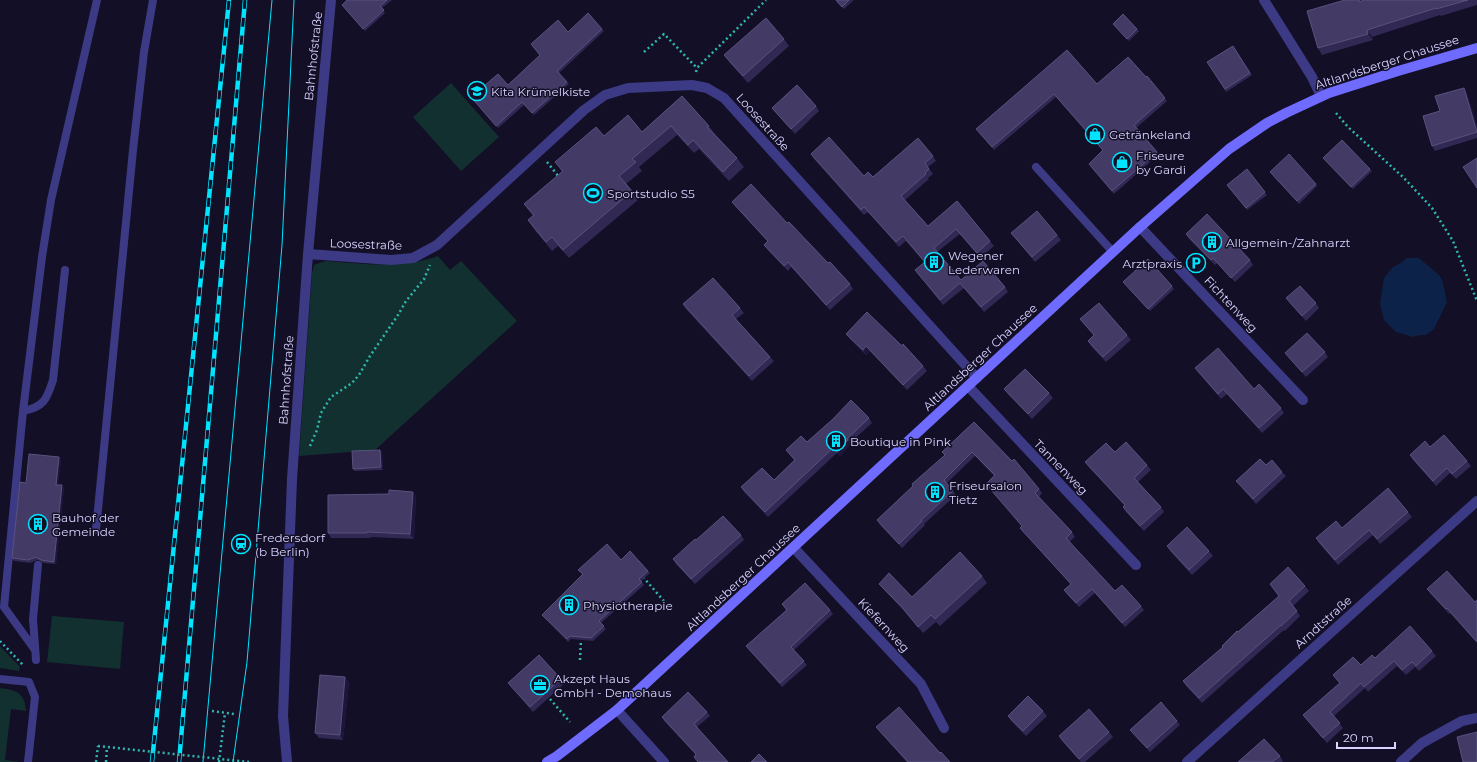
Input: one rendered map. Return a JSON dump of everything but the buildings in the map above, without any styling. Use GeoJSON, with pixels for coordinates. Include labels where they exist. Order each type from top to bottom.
{"type":"FeatureCollection","features":[{"type":"Feature","properties":{"kind":"main road","name":"Altlandsberger Chaussee"},"geometry":{"type":"LineString","coordinates":[[547,762],[617,710],[1140,227],[1229,149],[1267,123],[1321,96],[1398,71],[1477,48]]}},
{"type":"Feature","properties":{"kind":"street","name":"Bahnhofstraße"},"geometry":{"type":"LineString","coordinates":[[287,762],[283,716],[293,455],[308,254],[331,0]]}},
{"type":"Feature","properties":{"kind":"street"},"geometry":{"type":"LineString","coordinates":[[1264,0],[1312,76],[1321,96]]}},
{"type":"Feature","properties":{"kind":"street","name":"Loosestraße"},"geometry":{"type":"LineString","coordinates":[[308,254],[392,260],[413,258],[437,245],[584,110],[605,96],[635,87],[692,85],[707,88],[724,98],[977,378]]}},
{"type":"Feature","properties":{"kind":"street","name":"Fichtenweg"},"geometry":{"type":"LineString","coordinates":[[1140,227],[1303,400]]}},
{"type":"Feature","properties":{"kind":"street","name":"Tannenweg"},"geometry":{"type":"LineString","coordinates":[[968,386],[1136,565]]}},
{"type":"Feature","properties":{"kind":"street","name":"Arndtstraße"},"geometry":{"type":"LineString","coordinates":[[1186,762],[1477,501]]}},
{"type":"Feature","properties":{"kind":"street","name":"Kiefernweg"},"geometry":{"type":"LineString","coordinates":[[794,548],[921,684],[944,728]]}},
{"type":"Feature","properties":{"kind":"street"},"geometry":{"type":"LineString","coordinates":[[617,710],[664,762]]}},
{"type":"Feature","properties":{"kind":"street"},"geometry":{"type":"LineString","coordinates":[[1401,762],[1422,742],[1462,721],[1477,718]]}},
{"type":"Feature","properties":{"kind":"lane"},"geometry":{"type":"LineString","coordinates":[[35,650],[4,607],[23,411],[42,257],[51,200],[98,0]]}},
{"type":"Feature","properties":{"kind":"lane"},"geometry":{"type":"LineString","coordinates":[[96,530],[134,142],[144,52],[153,0]]}},
{"type":"Feature","properties":{"kind":"lane"},"geometry":{"type":"LineString","coordinates":[[1036,167],[1113,252]]}},
{"type":"Feature","properties":{"kind":"lane"},"geometry":{"type":"LineString","coordinates":[[23,411],[43,404],[49,394],[53,380],[65,270]]}},
{"type":"Feature","properties":{"kind":"lane"},"geometry":{"type":"LineString","coordinates":[[36,660],[33,619],[38,565]]}},
{"type":"Feature","properties":{"kind":"lane"},"geometry":{"type":"LineString","coordinates":[[0,679],[29,682],[35,697],[28,762]]}},
{"type":"Feature","properties":{"kind":"path"},"geometry":{"type":"LineString","coordinates":[[702,76],[695,73],[697,68],[766,0]]}},
{"type":"Feature","properties":{"kind":"path"},"geometry":{"type":"LineString","coordinates":[[644,52],[664,34],[697,68]]}},
{"type":"Feature","properties":{"kind":"path"},"geometry":{"type":"LineString","coordinates":[[1336,113],[1348,127],[1404,178],[1432,208],[1453,241],[1477,301]]}},
{"type":"Feature","properties":{"kind":"path"},"geometry":{"type":"LineString","coordinates":[[293,455],[307,454],[317,430],[321,413],[331,398],[352,383],[359,375],[406,301],[424,280],[437,245]]}},
{"type":"Feature","properties":{"kind":"path"},"geometry":{"type":"LineString","coordinates":[[641,574],[664,601]]}},
{"type":"Feature","properties":{"kind":"path"},"geometry":{"type":"LineString","coordinates":[[580,660],[581,640]]}},
{"type":"Feature","properties":{"kind":"path"},"geometry":{"type":"LineString","coordinates":[[0,641],[29,671],[29,682]]}},
{"type":"Feature","properties":{"kind":"path"},"geometry":{"type":"LineString","coordinates":[[550,700],[570,722]]}},
{"type":"Feature","properties":{"kind":"path"},"geometry":{"type":"LineString","coordinates":[[212,711],[234,714]]}},
{"type":"Feature","properties":{"kind":"path"},"geometry":{"type":"LineString","coordinates":[[219,761],[224,713]]}},
{"type":"Feature","properties":{"kind":"path"},"geometry":{"type":"LineString","coordinates":[[96,762],[98,746],[219,761],[249,762]]}},
{"type":"Feature","properties":{"kind":"path"},"geometry":{"type":"LineString","coordinates":[[106,761],[107,747]]}},
{"type":"Feature","properties":{"kind":"green space"},"geometry":{"type":"Polygon","coordinates":[[[451,83],[499,137],[461,171],[413,117],[451,83]]]}},
{"type":"Feature","properties":{"kind":"green space"},"geometry":{"type":"Polygon","coordinates":[[[438,256],[450,270],[461,261],[517,321],[375,450],[299,456],[312,274],[314,265],[327,261],[369,264],[411,263],[438,256]]]}},
{"type":"Feature","properties":{"kind":"green space"},"geometry":{"type":"Polygon","coordinates":[[[52,616],[124,622],[120,669],[47,662],[52,616]]]}},
{"type":"Feature","properties":{"kind":"green space"},"geometry":{"type":"Polygon","coordinates":[[[0,646],[20,667],[19,671],[0,668],[0,646]]]}},
{"type":"Feature","properties":{"kind":"green space"},"geometry":{"type":"Polygon","coordinates":[[[0,688],[15,691],[22,696],[24,700],[26,711],[11,709],[5,760],[19,762],[0,762],[0,688]]]}},
{"type":"Feature","properties":{"kind":"water"},"geometry":{"type":"Polygon","coordinates":[[[1407,258],[1419,258],[1440,276],[1443,283],[1447,302],[1434,329],[1426,335],[1413,337],[1396,332],[1384,320],[1380,304],[1384,278],[1393,267],[1407,258]]]}},
{"type":"Feature","properties":{"kind":"tram line"},"geometry":{"type":"LineString","coordinates":[[203,762],[272,0]]}},
{"type":"Feature","properties":{"kind":"tram line"},"geometry":{"type":"LineString","coordinates":[[233,762],[247,662],[282,245],[294,0]]}},
{"type":"Feature","properties":{"kind":"railway"},"geometry":{"type":"LineString","coordinates":[[152,762],[229,0]]}},
{"type":"Feature","properties":{"kind":"railway"},"geometry":{"type":"LineString","coordinates":[[179,762],[245,0]]}},
{"type":"Feature","properties":{"kind":"place","name":"Kita Krümelkiste"},"geometry":{"type":"Point","coordinates":[477,91]}},
{"type":"Feature","properties":{"kind":"place","name":"Getränkeland"},"geometry":{"type":"Point","coordinates":[1095,134]}},
{"type":"Feature","properties":{"kind":"place","name":"Friseure by Gardi"},"geometry":{"type":"Point","coordinates":[1122,162]}},
{"type":"Feature","properties":{"kind":"place","name":"Sportstudio S5"},"geometry":{"type":"Point","coordinates":[593,193]}},
{"type":"Feature","properties":{"kind":"place","name":"Allgemein-/Zahnarzt"},"geometry":{"type":"Point","coordinates":[1212,242]}},
{"type":"Feature","properties":{"kind":"place","name":"Wegener Lederwaren"},"geometry":{"type":"Point","coordinates":[934,262]}},
{"type":"Feature","properties":{"kind":"place","name":"Arztpraxis"},"geometry":{"type":"Point","coordinates":[1196,263]}},
{"type":"Feature","properties":{"kind":"place","name":"Boutique in Pink"},"geometry":{"type":"Point","coordinates":[836,441]}},
{"type":"Feature","properties":{"kind":"place","name":"Friseursalon Tietz"},"geometry":{"type":"Point","coordinates":[935,492]}},
{"type":"Feature","properties":{"kind":"place","name":"Bauhof der Gemeinde"},"geometry":{"type":"Point","coordinates":[38,524]}},
{"type":"Feature","properties":{"kind":"place","name":"Fredersdorf (b Berlin)"},"geometry":{"type":"Point","coordinates":[241,544]}},
{"type":"Feature","properties":{"kind":"place","name":"Physiotherapie"},"geometry":{"type":"Point","coordinates":[569,605]}},
{"type":"Feature","properties":{"kind":"place","name":"Akzept Haus GmbH - Demohaus"},"geometry":{"type":"Point","coordinates":[540,685]}}]}
